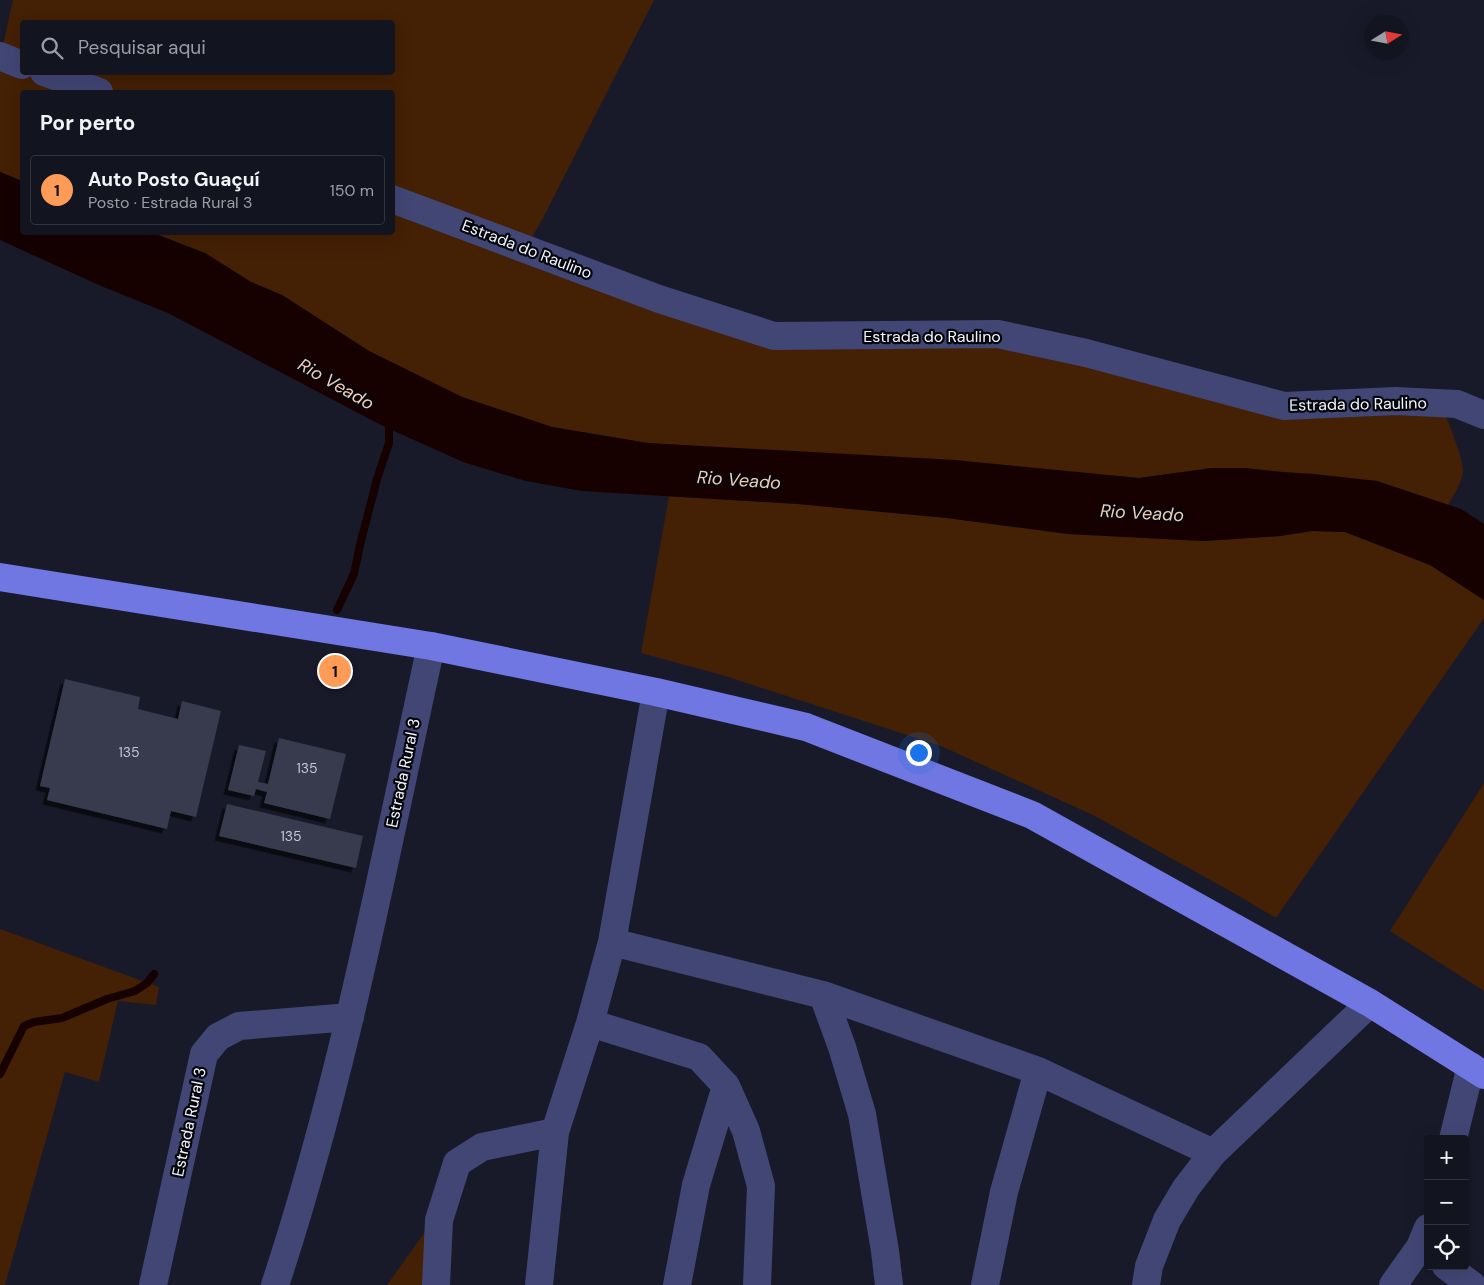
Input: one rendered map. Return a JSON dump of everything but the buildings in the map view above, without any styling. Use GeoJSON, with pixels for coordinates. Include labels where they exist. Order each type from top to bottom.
{"type":"FeatureCollection","features":[{"type":"Feature","properties":{"kind":"highway"},"geometry":{"type":"LineString","coordinates":[[0,577],[431,646],[656,692],[806,727],[1032,815],[1370,1003],[1478,1071]]}},
{"type":"Feature","properties":{"kind":"street"},"geometry":{"type":"LineString","coordinates":[[0,56],[20,64]]}},
{"type":"Feature","properties":{"kind":"street"},"geometry":{"type":"LineString","coordinates":[[52,75],[94,90]]}},
{"type":"Feature","properties":{"kind":"street","name":"Estrada do Raulino"},"geometry":{"type":"LineString","coordinates":[[395,200],[659,299],[774,336],[998,334],[1086,353],[1284,406],[1396,401],[1457,404],[1484,415]]}},
{"type":"Feature","properties":{"kind":"street","name":"Estrada Rural 3"},"geometry":{"type":"LineString","coordinates":[[275,1285],[314,1161],[350,1017],[431,646]]}},
{"type":"Feature","properties":{"kind":"street"},"geometry":{"type":"LineString","coordinates":[[539,1285],[555,1132],[590,1023],[612,942],[656,692]]}},
{"type":"Feature","properties":{"kind":"street"},"geometry":{"type":"LineString","coordinates":[[612,942],[823,995],[1038,1071],[1213,1153]]}},
{"type":"Feature","properties":{"kind":"street"},"geometry":{"type":"LineString","coordinates":[[823,995],[842,1047],[862,1114],[885,1252],[888,1285]]}},
{"type":"Feature","properties":{"kind":"street"},"geometry":{"type":"LineString","coordinates":[[1146,1285],[1149,1266],[1167,1220],[1186,1188],[1213,1153],[1370,1003]]}},
{"type":"Feature","properties":{"kind":"street","name":"Estrada Rural 3"},"geometry":{"type":"LineString","coordinates":[[153,1285],[204,1054],[218,1036],[239,1026],[350,1017]]}},
{"type":"Feature","properties":{"kind":"street"},"geometry":{"type":"LineString","coordinates":[[590,1023],[699,1057],[726,1086],[746,1131],[761,1186],[757,1285]]}},
{"type":"Feature","properties":{"kind":"street"},"geometry":{"type":"LineString","coordinates":[[986,1285],[1004,1192],[1038,1071]]}},
{"type":"Feature","properties":{"kind":"street"},"geometry":{"type":"LineString","coordinates":[[1454,1135],[1478,1071]]}},
{"type":"Feature","properties":{"kind":"street"},"geometry":{"type":"LineString","coordinates":[[677,1285],[696,1185],[726,1086]]}},
{"type":"Feature","properties":{"kind":"street"},"geometry":{"type":"LineString","coordinates":[[436,1285],[439,1220],[457,1163],[482,1147],[555,1132]]}},
{"type":"Feature","properties":{"kind":"street"},"geometry":{"type":"LineString","coordinates":[[1393,1285],[1424,1244]]}},
{"type":"Feature","properties":{"kind":"street"},"geometry":{"type":"LineString","coordinates":[[1451,1270],[1472,1285]]}},
{"type":"Feature","properties":{"kind":"shaded area"},"geometry":{"type":"Polygon","coordinates":[[[13,0],[654,0],[528,244],[739,329],[1027,349],[1195,386],[1444,411],[1456,442],[1463,472],[1457,489],[1448,505],[1377,481],[1245,468],[1212,468],[1139,478],[648,443],[552,427],[462,397],[369,351],[282,295],[251,282],[205,253],[158,235],[395,235],[395,90],[20,90],[20,180],[0,172],[0,58],[13,0]]]}},
{"type":"Feature","properties":{"kind":"shaded area"},"geometry":{"type":"Polygon","coordinates":[[[669,496],[798,504],[947,518],[1068,534],[1204,541],[1280,536],[1312,531],[1345,532],[1430,565],[1484,600],[1484,618],[1276,918],[1095,816],[941,746],[725,676],[641,653],[669,496]]]}},
{"type":"Feature","properties":{"kind":"shaded area"},"geometry":{"type":"Polygon","coordinates":[[[1484,783],[1484,991],[1390,931],[1484,783]]]}},
{"type":"Feature","properties":{"kind":"shaded area"},"geometry":{"type":"Polygon","coordinates":[[[0,929],[159,987],[156,1005],[118,1001],[99,1082],[65,1072],[5,1285],[0,1285],[0,929]]]}},
{"type":"Feature","properties":{"kind":"shaded area"},"geometry":{"type":"Polygon","coordinates":[[[428,1228],[430,1285],[387,1285],[428,1228]]]}},
{"type":"Feature","properties":{"kind":"water","name":"Rio Veado"},"geometry":{"type":"Polygon","coordinates":[[[0,172],[20,180],[20,235],[158,235],[205,253],[251,282],[282,295],[369,351],[462,397],[552,427],[648,443],[955,460],[1139,478],[1212,468],[1245,468],[1377,481],[1461,509],[1484,524],[1484,600],[1430,565],[1345,532],[1312,531],[1280,536],[1204,541],[1068,534],[947,518],[798,504],[582,491],[526,481],[463,462],[383,426],[168,313],[101,286],[0,240],[0,172]]]}},
{"type":"Feature","properties":{"kind":"waterway"},"geometry":{"type":"LineString","coordinates":[[337,610],[354,574],[377,479],[389,443],[389,418]]}},
{"type":"Feature","properties":{"kind":"waterway"},"geometry":{"type":"LineString","coordinates":[[0,1074],[24,1026],[34,1022],[62,1018],[107,999],[135,991],[147,983],[154,974]]}},
{"type":"Feature","properties":{"kind":"place","name":"Auto Posto Guaçuí"},"geometry":{"type":"Point","coordinates":[335,671]}}]}
